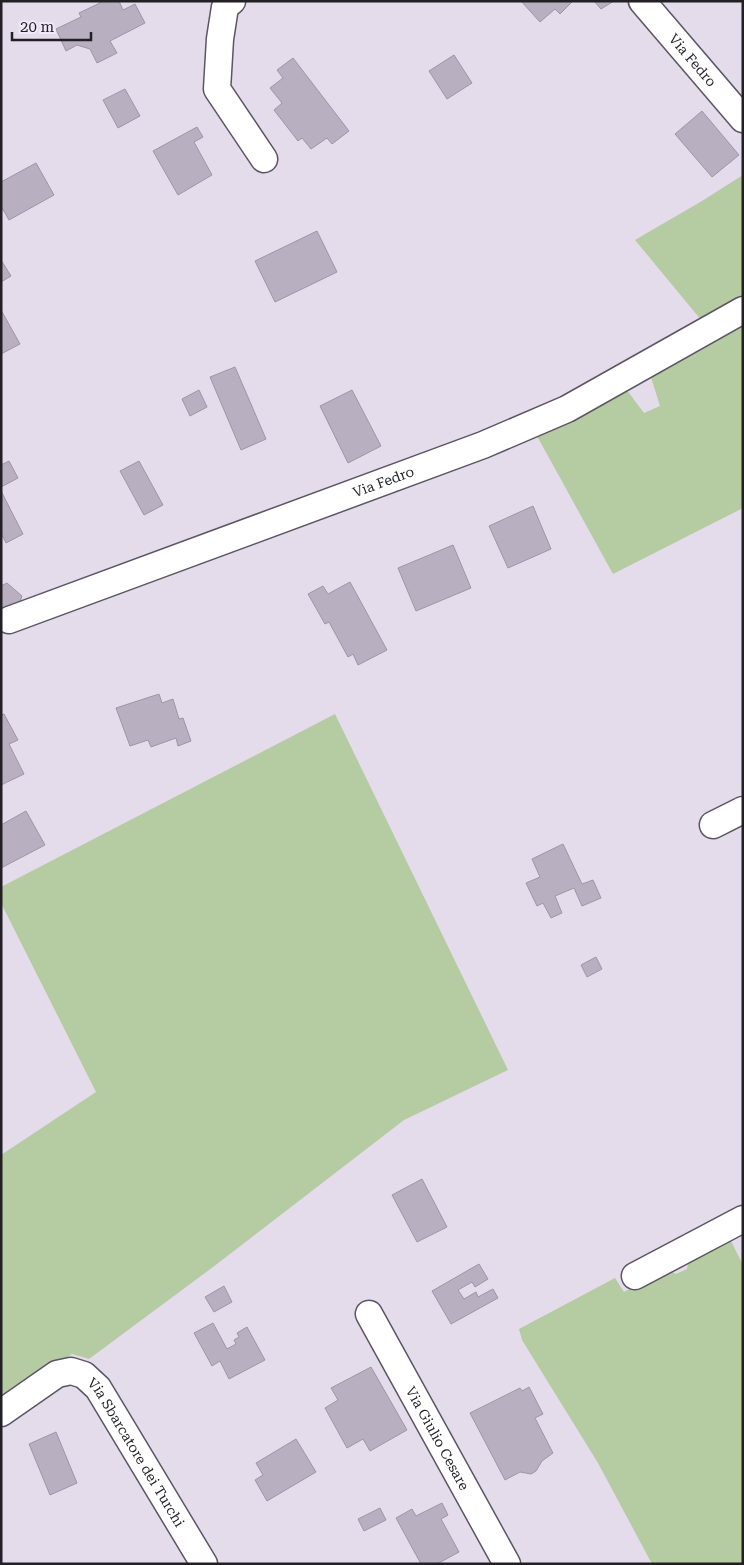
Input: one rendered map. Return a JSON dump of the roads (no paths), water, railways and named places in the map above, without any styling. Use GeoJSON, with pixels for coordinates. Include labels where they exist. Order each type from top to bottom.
{"type":"FeatureCollection","features":[{"type":"Feature","properties":{"kind":"street"},"geometry":{"type":"LineString","coordinates":[[232,1],[225,6],[220,39],[217,89],[264,158]]}},
{"type":"Feature","properties":{"kind":"street","name":"Via Fedro"},"geometry":{"type":"LineString","coordinates":[[642,1],[743,119]]}},
{"type":"Feature","properties":{"kind":"street","name":"Via Fedro"},"geometry":{"type":"LineString","coordinates":[[9,620],[483,445],[567,409],[743,310]]}},
{"type":"Feature","properties":{"kind":"street"},"geometry":{"type":"LineString","coordinates":[[713,825],[743,810]]}},
{"type":"Feature","properties":{"kind":"street"},"geometry":{"type":"LineString","coordinates":[[635,1276],[743,1219]]}},
{"type":"Feature","properties":{"kind":"street","name":"Via Giulio Cesare"},"geometry":{"type":"LineString","coordinates":[[369,1314],[507,1564]]}},
{"type":"Feature","properties":{"kind":"street","name":"Via Sbarcatore dei Turchi"},"geometry":{"type":"LineString","coordinates":[[1,1414],[57,1374],[71,1372],[84,1374],[98,1388],[204,1564]]}},
{"type":"Feature","properties":{"kind":"street"},"geometry":{"type":"LineString","coordinates":[[165,1467],[221,1564]]}}]}
